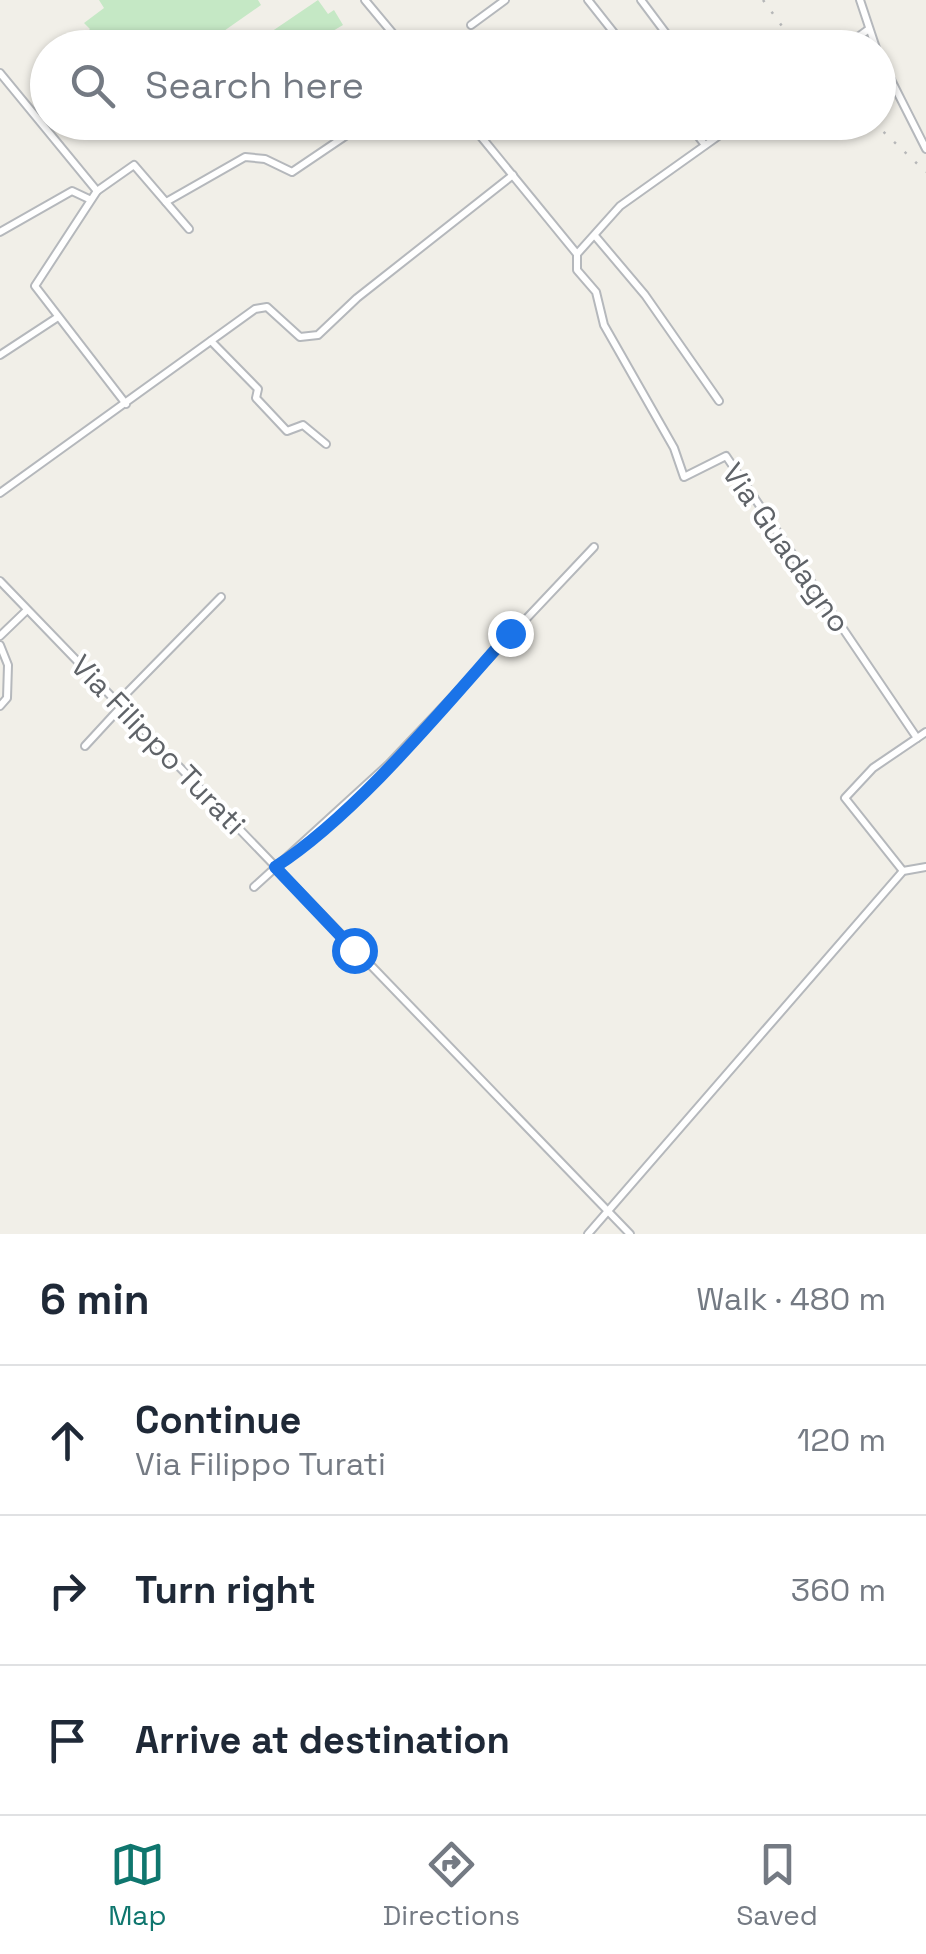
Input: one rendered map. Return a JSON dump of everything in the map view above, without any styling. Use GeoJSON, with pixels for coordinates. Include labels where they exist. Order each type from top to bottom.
{"type":"FeatureCollection","features":[{"type":"Feature","properties":{"kind":"street"},"geometry":{"type":"LineString","coordinates":[[365,0],[391,30]]}},
{"type":"Feature","properties":{"kind":"street"},"geometry":{"type":"LineString","coordinates":[[471,24],[505,0]]}},
{"type":"Feature","properties":{"kind":"street"},"geometry":{"type":"LineString","coordinates":[[588,0],[612,30]]}},
{"type":"Feature","properties":{"kind":"street"},"geometry":{"type":"LineString","coordinates":[[641,0],[664,30]]}},
{"type":"Feature","properties":{"kind":"street"},"geometry":{"type":"LineString","coordinates":[[860,0],[869,30]]}},
{"type":"Feature","properties":{"kind":"street"},"geometry":{"type":"LineString","coordinates":[[0,73],[30,109]]}},
{"type":"Feature","properties":{"kind":"street"},"geometry":{"type":"LineString","coordinates":[[896,89],[926,150]]}},
{"type":"Feature","properties":{"kind":"street"},"geometry":{"type":"LineString","coordinates":[[55,140],[97,191]]}},
{"type":"Feature","properties":{"kind":"street"},"geometry":{"type":"LineString","coordinates":[[166,202],[245,156],[265,158],[292,172],[339,140]]}},
{"type":"Feature","properties":{"kind":"street"},"geometry":{"type":"LineString","coordinates":[[484,140],[576,254],[620,206],[712,140]]}},
{"type":"Feature","properties":{"kind":"street"},"geometry":{"type":"LineString","coordinates":[[701,140],[705,145]]}},
{"type":"Feature","properties":{"kind":"street"},"geometry":{"type":"LineString","coordinates":[[126,404],[34,283],[89,199],[134,165],[189,229]]}},
{"type":"Feature","properties":{"kind":"street"},"geometry":{"type":"LineString","coordinates":[[0,493],[264,306],[300,337],[311,338],[513,175]]}},
{"type":"Feature","properties":{"kind":"street"},"geometry":{"type":"LineString","coordinates":[[0,232],[72,191],[89,199]]}},
{"type":"Feature","properties":{"kind":"street"},"geometry":{"type":"LineString","coordinates":[[596,236],[646,295],[719,400]]}},
{"type":"Feature","properties":{"kind":"street","name":"Via Guadagno"},"geometry":{"type":"LineString","coordinates":[[576,254],[577,270],[596,292],[604,325],[674,448],[684,477],[719,455],[726,456],[917,738]]}},
{"type":"Feature","properties":{"kind":"street"},"geometry":{"type":"LineString","coordinates":[[0,355],[58,316]]}},
{"type":"Feature","properties":{"kind":"street"},"geometry":{"type":"LineString","coordinates":[[211,342],[258,390],[256,398],[287,431],[303,425],[326,444]]}},
{"type":"Feature","properties":{"kind":"street"},"geometry":{"type":"LineString","coordinates":[[254,887],[304,846],[390,764],[594,546]]}},
{"type":"Feature","properties":{"kind":"street","name":"Via Filippo Turati"},"geometry":{"type":"LineString","coordinates":[[0,581],[630,1234]]}},
{"type":"Feature","properties":{"kind":"street"},"geometry":{"type":"LineString","coordinates":[[85,746],[220,597]]}},
{"type":"Feature","properties":{"kind":"street"},"geometry":{"type":"LineString","coordinates":[[0,636],[27,610]]}},
{"type":"Feature","properties":{"kind":"street"},"geometry":{"type":"LineString","coordinates":[[0,645],[9,670],[8,698],[0,706]]}},
{"type":"Feature","properties":{"kind":"street"},"geometry":{"type":"LineString","coordinates":[[903,871],[845,798],[873,768],[926,732]]}},
{"type":"Feature","properties":{"kind":"street"},"geometry":{"type":"LineString","coordinates":[[588,1234],[903,871],[926,867]]}},
{"type":"Feature","properties":{"kind":"green space"},"geometry":{"type":"Polygon","coordinates":[[[99,0],[258,0],[261,5],[225,30],[89,30],[84,23],[104,8],[99,0]]]}},
{"type":"Feature","properties":{"kind":"green space"},"geometry":{"type":"Polygon","coordinates":[[[318,0],[328,14],[334,10],[343,25],[334,30],[274,30],[318,0]]]}},
{"type":"Feature","properties":{"kind":"railway"},"geometry":{"type":"LineString","coordinates":[[763,0],[785,30]]}},
{"type":"Feature","properties":{"kind":"railway"},"geometry":{"type":"LineString","coordinates":[[892,140],[926,172]]}},
{"type":"Feature","properties":{"kind":"route"},"geometry":{"type":"LineString","coordinates":[[354,950],[275,867],[304,846],[390,764],[510,633]]}}]}
